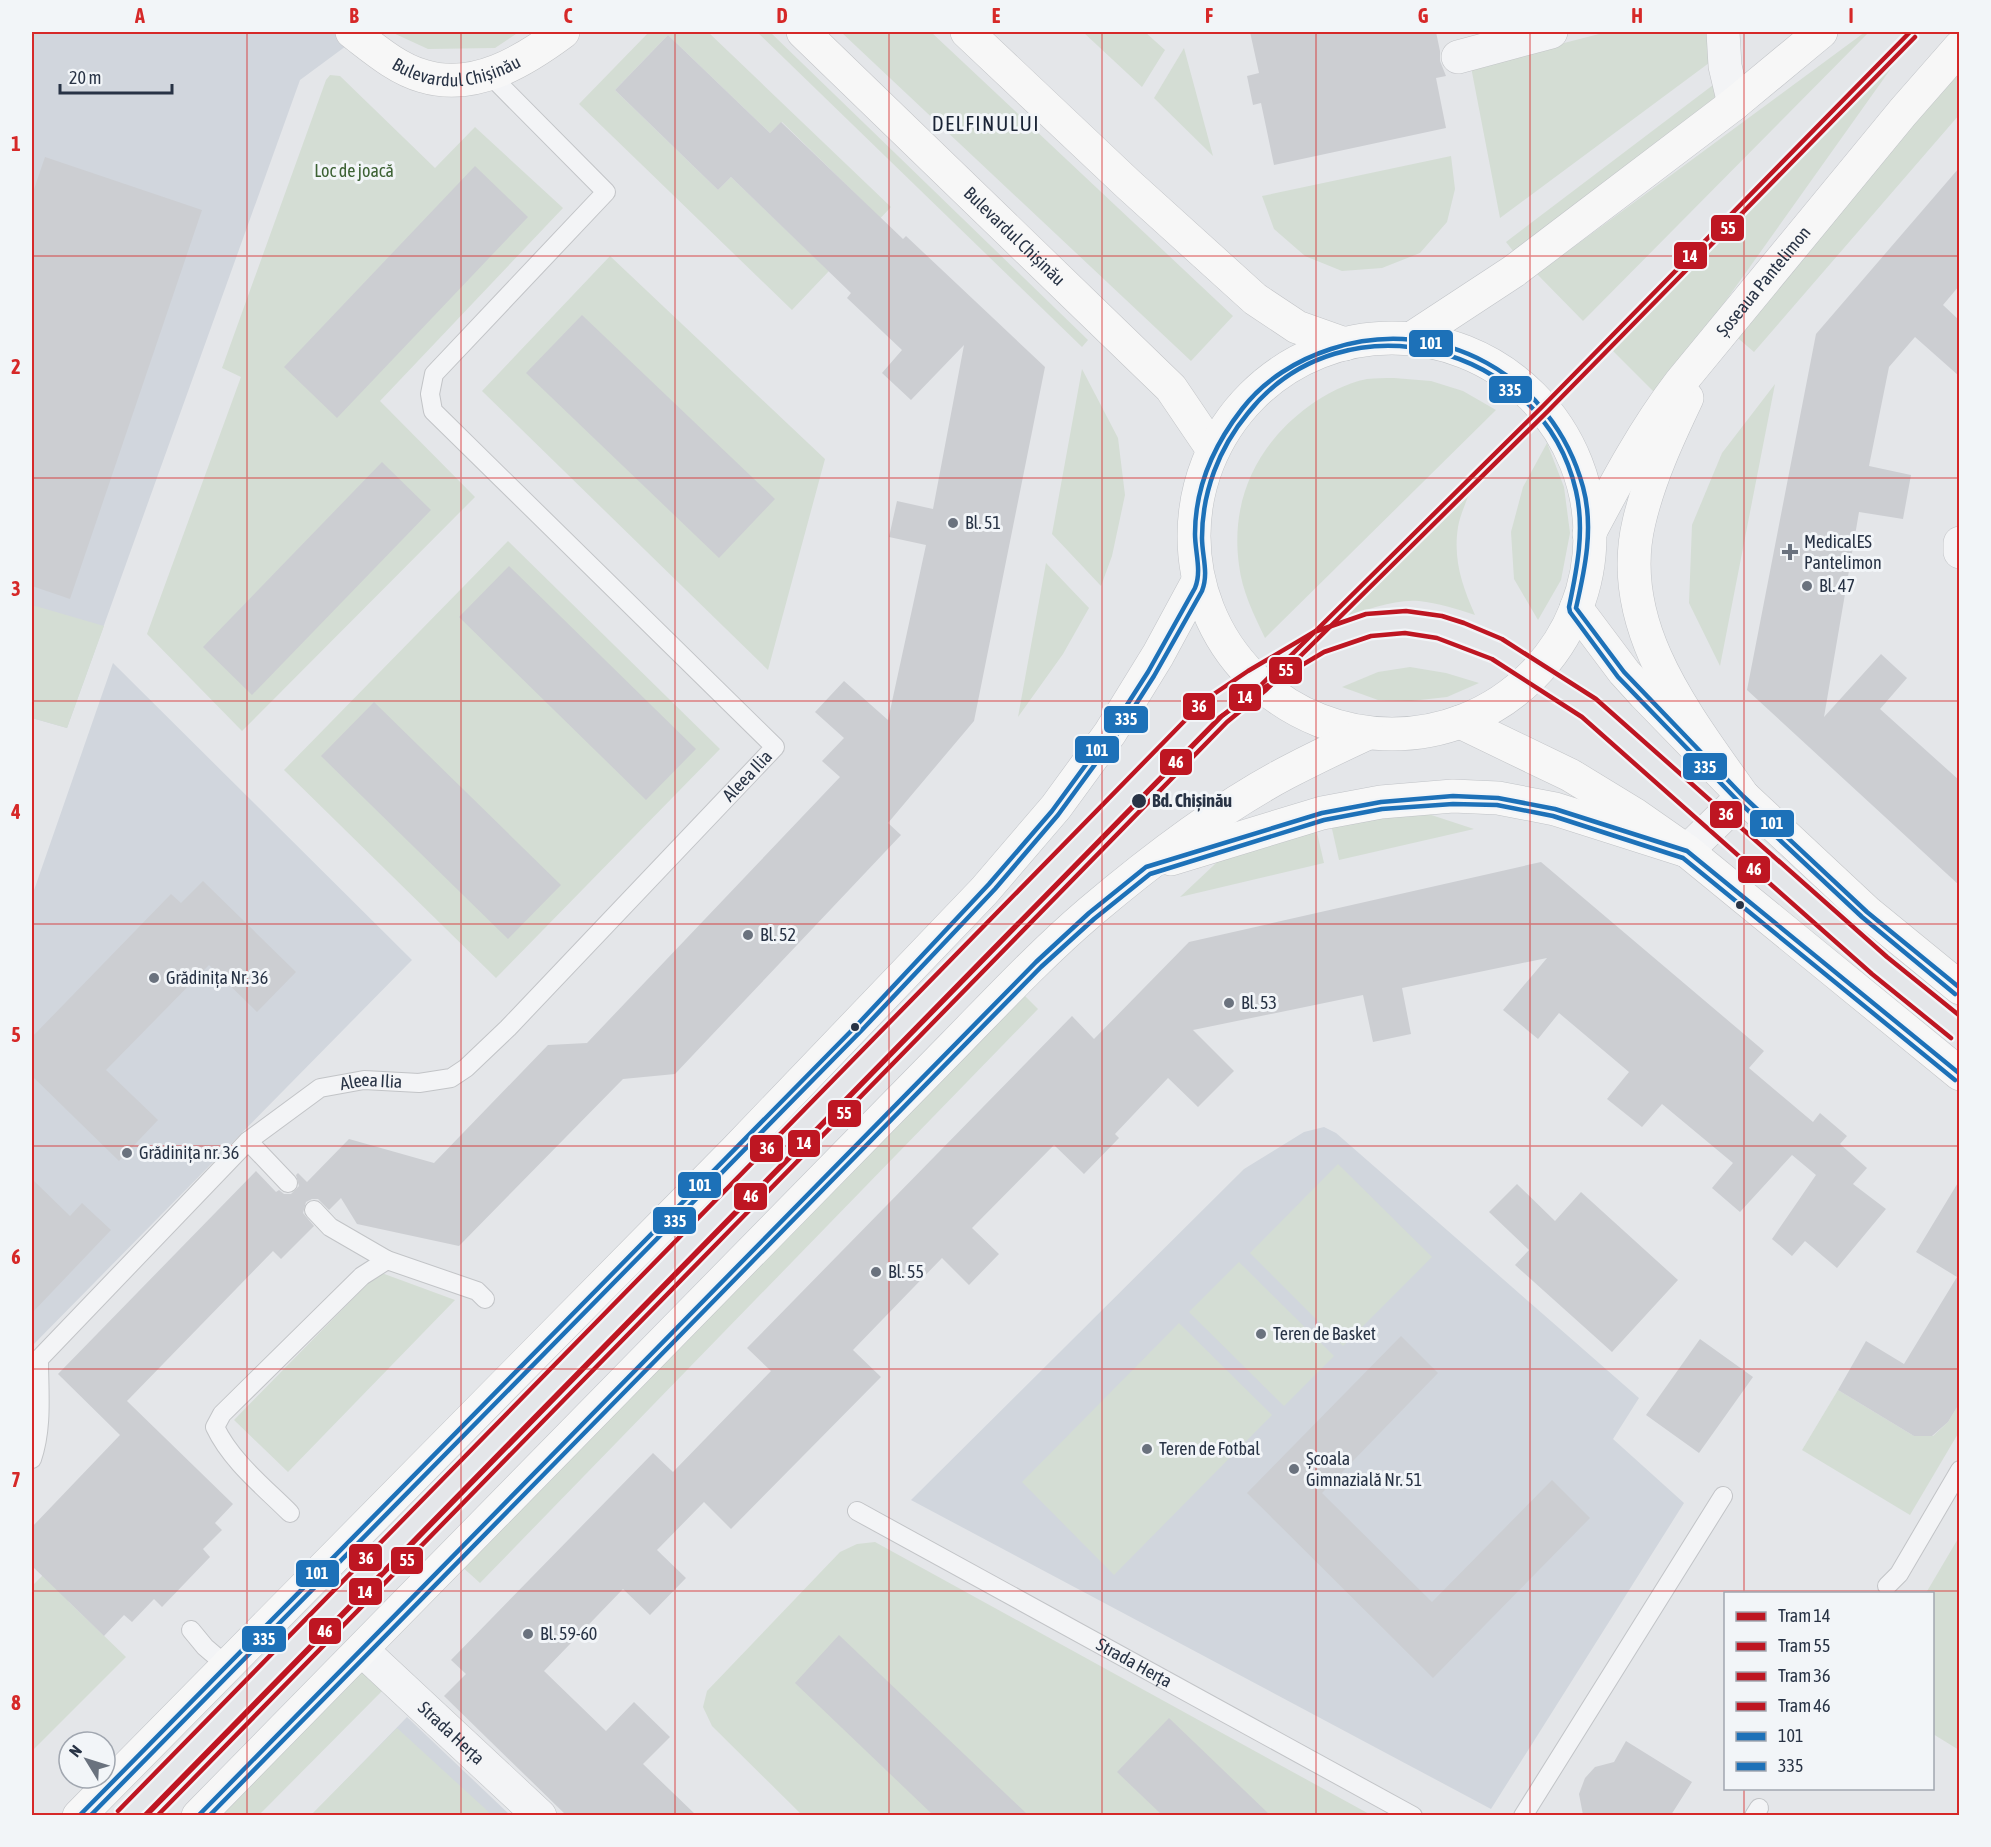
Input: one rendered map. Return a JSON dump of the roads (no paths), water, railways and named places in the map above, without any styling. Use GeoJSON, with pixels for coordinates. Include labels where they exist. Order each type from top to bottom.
{"type":"FeatureCollection","features":[{"type":"Feature","properties":{"kind":"main road","name":"Bulevardul Chișinău"},"geometry":{"type":"LineString","coordinates":[[352,32],[394,63],[422,76],[453,81],[490,75],[563,32]]}},
{"type":"Feature","properties":{"kind":"main road","name":"Bulevardul Chișinău"},"geometry":{"type":"LineString","coordinates":[[802,32],[1171,388],[1213,450]]}},
{"type":"Feature","properties":{"kind":"main road"},"geometry":{"type":"LineString","coordinates":[[967,32],[1128,184],[1255,299],[1297,327],[1345,344]]}},
{"type":"Feature","properties":{"kind":"main road"},"geometry":{"type":"LineString","coordinates":[[1412,338],[1514,271],[1734,104],[1821,32]]}},
{"type":"Feature","properties":{"kind":"main road","name":"Șoseaua Pantelimon"},"geometry":{"type":"LineString","coordinates":[[1590,534],[1655,415],[1730,320],[1959,47]]}},
{"type":"Feature","properties":{"kind":"main road"},"geometry":{"type":"LineString","coordinates":[[1730,320],[1695,382],[1654,471],[1638,523],[1633,562],[1637,604],[1650,646],[1687,715],[1743,796]]}},
{"type":"Feature","properties":{"kind":"main road"},"geometry":{"type":"LineString","coordinates":[[1412,338],[1444,345],[1475,356],[1528,390],[1543,406],[1563,436],[1578,467],[1586,500],[1590,534],[1585,571],[1576,608],[1547,657],[1520,688],[1493,706],[1460,722],[1414,733],[1368,733],[1317,720],[1261,685],[1230,651],[1210,618],[1198,581],[1194,534],[1199,493],[1213,450],[1229,423],[1248,399],[1272,378],[1298,361],[1345,344],[1359,340],[1412,338]]}},
{"type":"Feature","properties":{"kind":"main road"},"geometry":{"type":"LineString","coordinates":[[79,1815],[759,1126],[984,891],[1056,807],[1110,733],[1158,655],[1198,581]]}},
{"type":"Feature","properties":{"kind":"main road"},"geometry":{"type":"LineString","coordinates":[[1576,608],[1624,672],[1743,796],[1867,912],[1959,988]]}},
{"type":"Feature","properties":{"kind":"main road"},"geometry":{"type":"LineString","coordinates":[[1460,722],[1570,775],[1634,814],[1687,851],[1959,1074]]}},
{"type":"Feature","properties":{"kind":"main road"},"geometry":{"type":"LineString","coordinates":[[198,1815],[1036,962],[1089,913],[1146,867],[1220,813],[1284,774],[1368,733]]}},
{"type":"Feature","properties":{"kind":"main road"},"geometry":{"type":"LineString","coordinates":[[1146,867],[1322,813],[1380,802],[1453,796],[1498,798],[1555,809],[1687,851]]}},
{"type":"Feature","properties":{"kind":"street"},"geometry":{"type":"LineString","coordinates":[[1458,57],[1551,32]]}},
{"type":"Feature","properties":{"kind":"street"},"geometry":{"type":"LineString","coordinates":[[1723,32],[1725,66],[1734,104]]}},
{"type":"Feature","properties":{"kind":"street"},"geometry":{"type":"LineString","coordinates":[[1959,543],[1959,552]]}},
{"type":"Feature","properties":{"kind":"street"},"geometry":{"type":"LineString","coordinates":[[1687,851],[1743,796]]}},
{"type":"Feature","properties":{"kind":"street","name":"Strada Herța"},"geometry":{"type":"LineString","coordinates":[[362,1650],[540,1815]]}},
{"type":"Feature","properties":{"kind":"lane","name":"Aleea Ilia"},"geometry":{"type":"LineString","coordinates":[[32,1459],[37,1444],[40,1411],[39,1359],[248,1141],[320,1088],[364,1080],[419,1083],[451,1078],[466,1068],[516,1020],[776,747],[433,411],[430,393],[434,374],[606,192],[490,75]]}},
{"type":"Feature","properties":{"kind":"lane"},"geometry":{"type":"LineString","coordinates":[[248,1141],[288,1183]]}},
{"type":"Feature","properties":{"kind":"lane"},"geometry":{"type":"LineString","coordinates":[[314,1210],[330,1227],[387,1260],[477,1291],[485,1299]]}},
{"type":"Feature","properties":{"kind":"lane"},"geometry":{"type":"LineString","coordinates":[[290,1513],[222,1441],[215,1427],[222,1414],[362,1276],[387,1260]]}},
{"type":"Feature","properties":{"kind":"lane"},"geometry":{"type":"LineString","coordinates":[[1887,1586],[1899,1574],[1959,1470]]}},
{"type":"Feature","properties":{"kind":"lane"},"geometry":{"type":"LineString","coordinates":[[1523,1815],[1723,1496]]}},
{"type":"Feature","properties":{"kind":"lane","name":"Strada Herța"},"geometry":{"type":"LineString","coordinates":[[857,1511],[1413,1815]]}},
{"type":"Feature","properties":{"kind":"lane"},"geometry":{"type":"LineString","coordinates":[[191,1630],[205,1647],[226,1665]]}},
{"type":"Feature","properties":{"kind":"tram line","name":"14"},"geometry":{"type":"LineString","coordinates":[[146,1816],[1222,716],[1261,685],[1543,406],[1910,32]]}},
{"type":"Feature","properties":{"kind":"tram line","name":"55"},"geometry":{"type":"LineString","coordinates":[[157,1816],[1227,722],[1266,690],[1548,411],[1915,37]]}},
{"type":"Feature","properties":{"kind":"tram line","name":"36"},"geometry":{"type":"LineString","coordinates":[[118,1811],[1205,700],[1248,671],[1314,632],[1366,614],[1406,611],[1442,616],[1502,639],[1596,699],[1887,957],[1960,1016]]}},
{"type":"Feature","properties":{"kind":"tram line","name":"46"},"geometry":{"type":"LineString","coordinates":[[144,1816],[1220,717],[1324,652],[1371,636],[1405,633],[1437,638],[1492,659],[1582,717],[1872,974],[1951,1038]]}},
{"type":"Feature","properties":{"kind":"place","name":"Bl. 51"},"geometry":{"type":"Point","coordinates":[953,523]}},
{"type":"Feature","properties":{"kind":"place","name":"MedicalES Pantelimon"},"geometry":{"type":"Point","coordinates":[1790,552]}},
{"type":"Feature","properties":{"kind":"place","name":"Bl. 47"},"geometry":{"type":"Point","coordinates":[1807,586]}},
{"type":"Feature","properties":{"kind":"place","name":"Bd. Chișinău"},"geometry":{"type":"Point","coordinates":[1139,801]}},
{"type":"Feature","properties":{"kind":"place","name":"Bl. 52"},"geometry":{"type":"Point","coordinates":[748,935]}},
{"type":"Feature","properties":{"kind":"place","name":"Grădinița Nr. 36"},"geometry":{"type":"Point","coordinates":[154,978]}},
{"type":"Feature","properties":{"kind":"place","name":"Bl. 53"},"geometry":{"type":"Point","coordinates":[1229,1003]}},
{"type":"Feature","properties":{"kind":"place","name":"Grădinița nr. 36"},"geometry":{"type":"Point","coordinates":[127,1153]}},
{"type":"Feature","properties":{"kind":"place","name":"Bl. 55"},"geometry":{"type":"Point","coordinates":[876,1272]}},
{"type":"Feature","properties":{"kind":"place","name":"Teren de Basket"},"geometry":{"type":"Point","coordinates":[1261,1334]}},
{"type":"Feature","properties":{"kind":"place","name":"Teren de Fotbal"},"geometry":{"type":"Point","coordinates":[1147,1449]}},
{"type":"Feature","properties":{"kind":"place","name":"Școala Gimnazială Nr. 51"},"geometry":{"type":"Point","coordinates":[1294,1469]}},
{"type":"Feature","properties":{"kind":"place","name":"Bl. 59-60"},"geometry":{"type":"Point","coordinates":[528,1634]}},
{"type":"Feature","properties":{"kind":"district","name":"DELFINULUI"},"geometry":{"type":"Point","coordinates":[986,124]}},
{"type":"Feature","properties":{"kind":"park label","name":"Loc de joacă"},"geometry":{"type":"Point","coordinates":[354,171]}}]}
